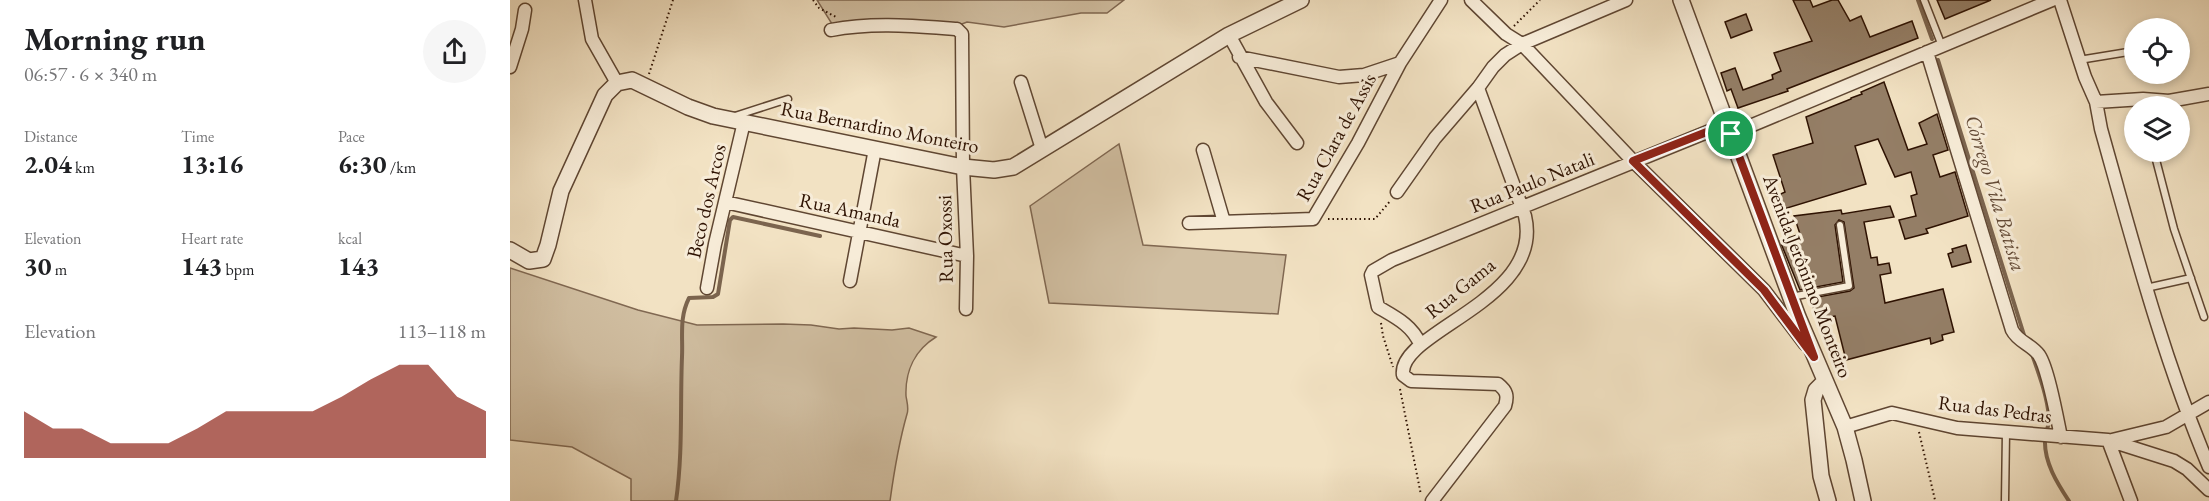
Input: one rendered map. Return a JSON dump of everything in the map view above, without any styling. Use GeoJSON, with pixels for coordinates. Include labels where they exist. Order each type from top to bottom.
{"type":"FeatureCollection","features":[{"type":"Feature","properties":{"kind":"street"},"geometry":{"type":"LineString","coordinates":[[510,250],[524,259],[534,261],[543,259],[561,191],[605,95],[617,83],[592,39],[585,0]]}},
{"type":"Feature","properties":{"kind":"street","name":"Rua Bernardino Monteiro"},"geometry":{"type":"LineString","coordinates":[[617,83],[632,80],[688,107],[713,116],[963,167],[994,170],[1013,166],[1229,35],[1301,0]]}},
{"type":"Feature","properties":{"kind":"street","name":"Rua Clara de Assis"},"geometry":{"type":"LineString","coordinates":[[1189,224],[1313,219],[1358,143],[1400,63],[1441,0]]}},
{"type":"Feature","properties":{"kind":"street"},"geometry":{"type":"LineString","coordinates":[[1471,0],[1506,34],[1522,44],[1633,161],[1764,290],[1814,357]]}},
{"type":"Feature","properties":{"kind":"street"},"geometry":{"type":"LineString","coordinates":[[1397,192],[1435,138],[1493,67],[1522,44],[1626,0]]}},
{"type":"Feature","properties":{"kind":"street","name":"Avenida Jerônimo Monteiro"},"geometry":{"type":"LineString","coordinates":[[1681,0],[1814,357],[1845,427],[1863,501]]}},
{"type":"Feature","properties":{"kind":"street","name":"Rua Paulo Natali"},"geometry":{"type":"LineString","coordinates":[[1378,307],[1371,275],[1373,271],[1392,260],[1575,187],[1633,161],[1729,129],[1927,52],[2052,0]]}},
{"type":"Feature","properties":{"kind":"street"},"geometry":{"type":"LineString","coordinates":[[2060,0],[2079,60],[2096,102],[2101,129],[2145,288],[2186,414],[2209,467]]}},
{"type":"Feature","properties":{"kind":"street"},"geometry":{"type":"LineString","coordinates":[[510,67],[522,29],[525,10]]}},
{"type":"Feature","properties":{"kind":"street","name":"Rua Oxossi"},"geometry":{"type":"LineString","coordinates":[[851,27],[900,25],[960,31],[962,34],[966,309]]}},
{"type":"Feature","properties":{"kind":"street"},"geometry":{"type":"LineString","coordinates":[[831,30],[851,27]]}},
{"type":"Feature","properties":{"kind":"street"},"geometry":{"type":"LineString","coordinates":[[1229,35],[1239,57],[1266,102],[1297,143]]}},
{"type":"Feature","properties":{"kind":"street"},"geometry":{"type":"LineString","coordinates":[[1927,52],[2012,330],[2016,338],[2034,349],[2042,360],[2050,436]]}},
{"type":"Feature","properties":{"kind":"street"},"geometry":{"type":"LineString","coordinates":[[1239,57],[1339,77],[1364,75],[1400,63]]}},
{"type":"Feature","properties":{"kind":"street"},"geometry":{"type":"LineString","coordinates":[[1021,82],[1042,149]]}},
{"type":"Feature","properties":{"kind":"street","name":"Rua Gama"},"geometry":{"type":"LineString","coordinates":[[1378,307],[1404,322],[1416,335],[1420,344],[1465,315],[1506,281],[1518,265],[1526,243],[1527,226],[1478,88]]}},
{"type":"Feature","properties":{"kind":"street"},"geometry":{"type":"LineString","coordinates":[[2190,97],[2209,94]]}},
{"type":"Feature","properties":{"kind":"street"},"geometry":{"type":"LineString","coordinates":[[2096,102],[2124,103]]}},
{"type":"Feature","properties":{"kind":"street","name":"Beco dos Arcos"},"geometry":{"type":"LineString","coordinates":[[707,288],[725,202],[736,120]]}},
{"type":"Feature","properties":{"kind":"street"},"geometry":{"type":"LineString","coordinates":[[850,281],[875,149]]}},
{"type":"Feature","properties":{"kind":"street"},"geometry":{"type":"LineString","coordinates":[[1203,150],[1224,222]]}},
{"type":"Feature","properties":{"kind":"street","name":"Rua Amanda"},"geometry":{"type":"LineString","coordinates":[[725,202],[967,256]]}},
{"type":"Feature","properties":{"kind":"street"},"geometry":{"type":"LineString","coordinates":[[1420,344],[1405,364],[1403,370],[1405,378],[1411,381],[1498,384],[1505,390],[1508,397],[1505,406],[1432,501]]}},
{"type":"Feature","properties":{"kind":"street"},"geometry":{"type":"LineString","coordinates":[[1825,381],[1816,390],[1813,400],[1821,476],[1828,501]]}},
{"type":"Feature","properties":{"kind":"street","name":"Rua das Pedras"},"geometry":{"type":"LineString","coordinates":[[2108,440],[2166,427],[2209,402]]}},
{"type":"Feature","properties":{"kind":"street","name":"Rua das Pedras"},"geometry":{"type":"LineString","coordinates":[[1845,427],[1888,413],[1958,428],[2108,440],[2174,461],[2187,469],[2209,490]]}},
{"type":"Feature","properties":{"kind":"street"},"geometry":{"type":"LineString","coordinates":[[2108,440],[2131,501]]}},
{"type":"Feature","properties":{"kind":"lane"},"geometry":{"type":"LineString","coordinates":[[1924,0],[1942,46]]}},
{"type":"Feature","properties":{"kind":"lane"},"geometry":{"type":"LineString","coordinates":[[2079,60],[2124,53]]}},
{"type":"Feature","properties":{"kind":"lane"},"geometry":{"type":"LineString","coordinates":[[736,120],[788,99]]}},
{"type":"Feature","properties":{"kind":"lane"},"geometry":{"type":"LineString","coordinates":[[2157,162],[2174,229],[2204,317]]}},
{"type":"Feature","properties":{"kind":"lane"},"geometry":{"type":"LineString","coordinates":[[1791,297],[1850,286],[1840,225]]}},
{"type":"Feature","properties":{"kind":"lane"},"geometry":{"type":"LineString","coordinates":[[2145,288],[2191,278]]}},
{"type":"Feature","properties":{"kind":"lane"},"geometry":{"type":"LineString","coordinates":[[2005,501],[2006,432]]}},
{"type":"Feature","properties":{"kind":"path"},"geometry":{"type":"LineString","coordinates":[[645,86],[673,0]]}},
{"type":"Feature","properties":{"kind":"path"},"geometry":{"type":"LineString","coordinates":[[813,0],[819,8],[851,27]]}},
{"type":"Feature","properties":{"kind":"path"},"geometry":{"type":"LineString","coordinates":[[1506,34],[1540,0]]}},
{"type":"Feature","properties":{"kind":"path"},"geometry":{"type":"LineString","coordinates":[[1313,219],[1375,219],[1397,192]]}},
{"type":"Feature","properties":{"kind":"path"},"geometry":{"type":"LineString","coordinates":[[1378,307],[1383,336],[1393,367]]}},
{"type":"Feature","properties":{"kind":"path"},"geometry":{"type":"LineString","coordinates":[[1400,387],[1417,485],[1422,501]]}},
{"type":"Feature","properties":{"kind":"path"},"geometry":{"type":"LineString","coordinates":[[1914,418],[1920,434],[1935,500]]}},
{"type":"Feature","properties":{"kind":"shaded area"},"geometry":{"type":"Polygon","coordinates":[[[817,0],[1124,0],[1107,13],[1081,13],[1004,27],[967,22],[954,27],[845,32],[832,24],[817,0]]]}},
{"type":"Feature","properties":{"kind":"shaded area"},"geometry":{"type":"Polygon","coordinates":[[[1119,144],[1143,245],[1286,255],[1278,314],[1049,303],[1030,206],[1119,144]]]}},
{"type":"Feature","properties":{"kind":"shaded area"},"geometry":{"type":"Polygon","coordinates":[[[510,268],[638,310],[697,325],[783,324],[839,329],[892,330],[909,328],[936,337],[917,355],[907,378],[908,412],[899,446],[890,501],[631,501],[631,479],[572,447],[510,440],[510,268]]]}},
{"type":"Feature","properties":{"kind":"building"},"geometry":{"type":"Polygon","coordinates":[[[1793,0],[1810,0],[1813,7],[1838,0],[1850,21],[1861,16],[1870,37],[1912,21],[1918,38],[1787,89],[1788,91],[1738,108],[1731,89],[1727,91],[1721,73],[1735,68],[1743,90],[1773,79],[1772,75],[1781,71],[1774,53],[1812,41],[1793,0]]]}},
{"type":"Feature","properties":{"kind":"building"},"geometry":{"type":"Polygon","coordinates":[[[1937,0],[1991,0],[1945,19],[1937,0]]]}},
{"type":"Feature","properties":{"kind":"building"},"geometry":{"type":"Polygon","coordinates":[[[1746,14],[1752,30],[1731,38],[1725,22],[1746,14]]]}},
{"type":"Feature","properties":{"kind":"building"},"geometry":{"type":"Polygon","coordinates":[[[1884,82],[1908,150],[1927,144],[1919,123],[1937,114],[1948,150],[1933,155],[1940,177],[1955,172],[1968,216],[1926,229],[1928,233],[1905,239],[1899,220],[1916,216],[1911,196],[1917,194],[1911,172],[1895,177],[1878,139],[1855,146],[1866,184],[1774,212],[1770,199],[1785,192],[1773,155],[1813,143],[1806,117],[1851,99],[1884,82]]]}},
{"type":"Feature","properties":{"kind":"building"},"geometry":{"type":"Polygon","coordinates":[[[1890,206],[1894,217],[1864,222],[1871,258],[1877,257],[1878,265],[1889,263],[1891,273],[1880,275],[1885,303],[1943,289],[1954,332],[1942,335],[1943,340],[1931,344],[1930,338],[1846,360],[1835,316],[1815,319],[1812,298],[1850,291],[1854,288],[1844,222],[1839,220],[1835,225],[1843,282],[1800,290],[1780,241],[1800,234],[1794,216],[1841,210],[1842,214],[1890,206]]]}},
{"type":"Feature","properties":{"kind":"building"},"geometry":{"type":"Polygon","coordinates":[[[1966,245],[1971,262],[1952,267],[1948,254],[1953,252],[1952,249],[1966,245]]]}},
{"type":"Feature","properties":{"kind":"waterway","name":"Córrego Vila Batista"},"geometry":{"type":"LineString","coordinates":[[1918,0],[1932,39]]}},
{"type":"Feature","properties":{"kind":"waterway","name":"Córrego Vila Batista"},"geometry":{"type":"LineString","coordinates":[[1938,60],[2024,335]]}},
{"type":"Feature","properties":{"kind":"waterway"},"geometry":{"type":"LineString","coordinates":[[676,501],[684,313],[689,298],[713,297],[718,294],[730,220],[733,217],[820,236]]}},
{"type":"Feature","properties":{"kind":"waterway","name":"Córrego Vila Batista"},"geometry":{"type":"LineString","coordinates":[[2033,357],[2048,409],[2049,420],[2045,448],[2056,480],[2069,501]]}},
{"type":"Feature","properties":{"kind":"route"},"geometry":{"type":"LineString","coordinates":[[1727,124],[1731,134],[1814,357],[1764,290],[1633,161],[1727,124]]}}]}
